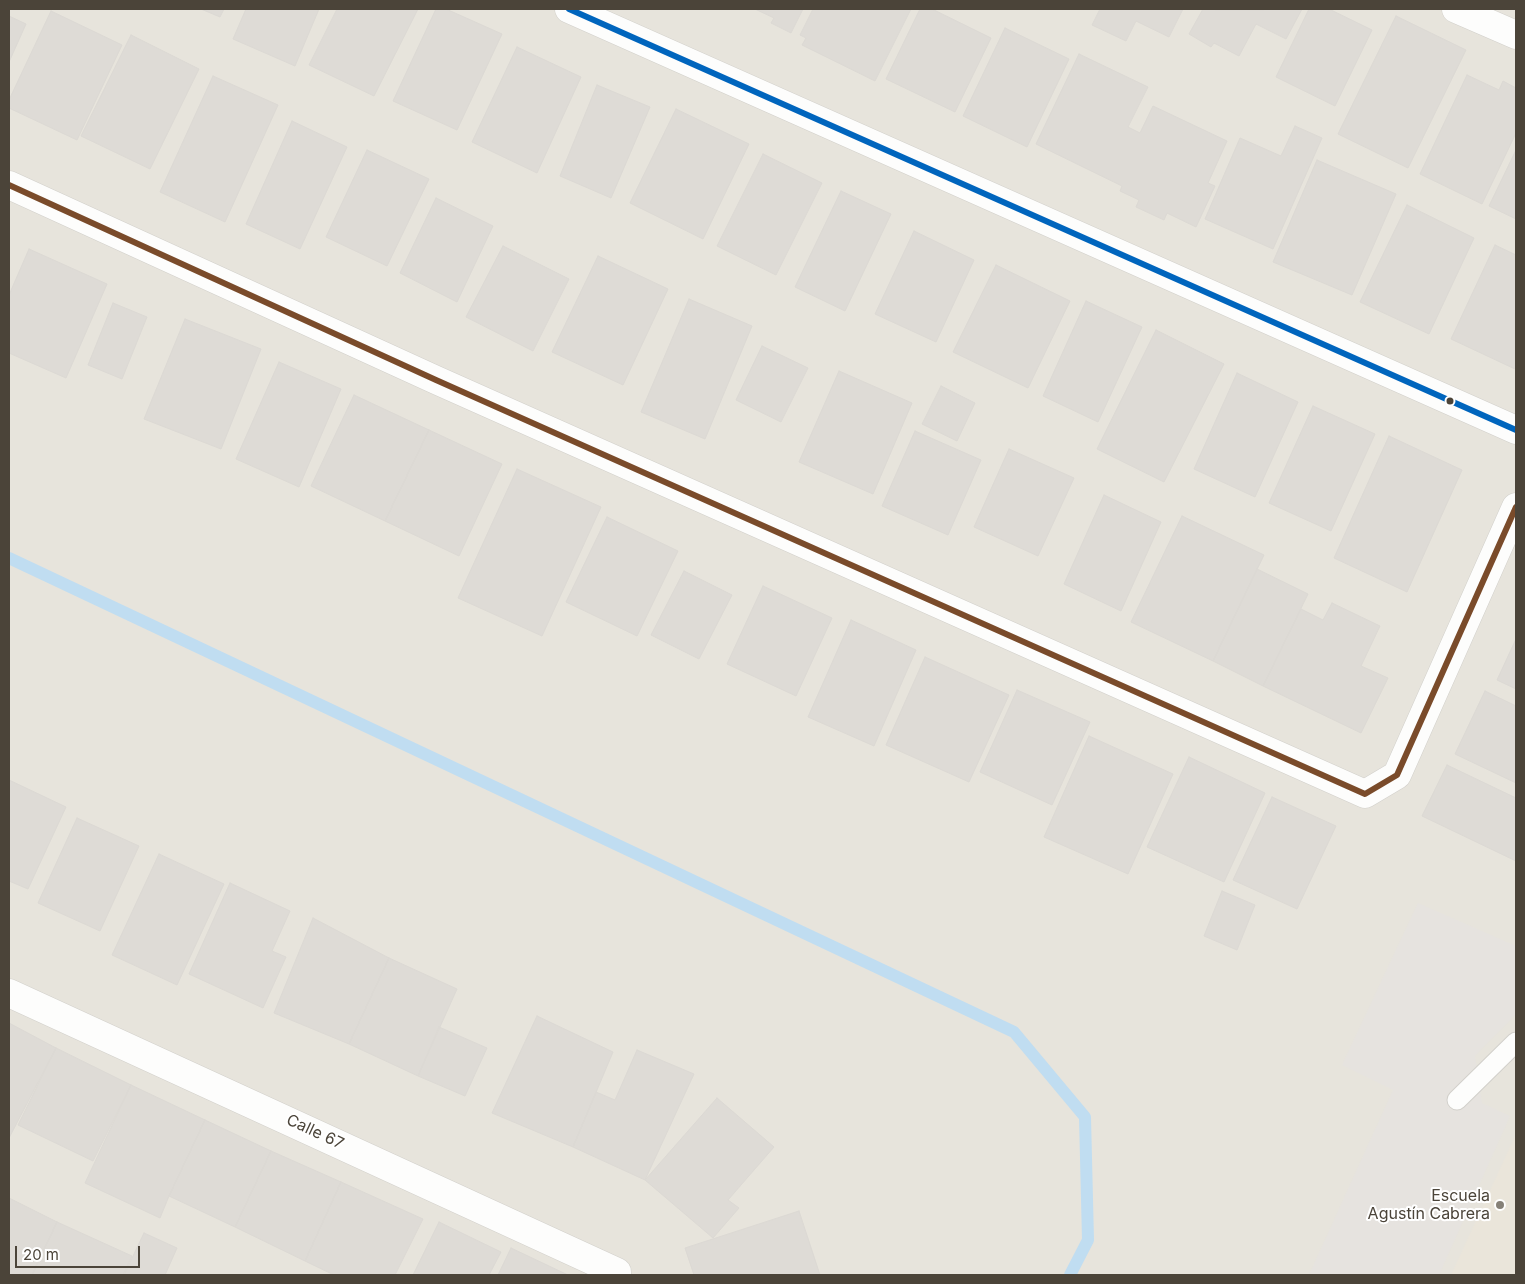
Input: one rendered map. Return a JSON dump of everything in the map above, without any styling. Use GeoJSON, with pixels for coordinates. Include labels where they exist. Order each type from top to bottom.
{"type":"FeatureCollection","features":[{"type":"Feature","properties":{"kind":"street"},"geometry":{"type":"LineString","coordinates":[[569,9],[1516,430]]}},
{"type":"Feature","properties":{"kind":"street"},"geometry":{"type":"LineString","coordinates":[[1456,9],[1516,35]]}},
{"type":"Feature","properties":{"kind":"street"},"geometry":{"type":"LineString","coordinates":[[9,185],[445,384],[1365,794],[1397,774],[1516,507]]}},
{"type":"Feature","properties":{"kind":"street","name":"Calle 67"},"geometry":{"type":"LineString","coordinates":[[9,993],[617,1272],[617,1275]]}},
{"type":"Feature","properties":{"kind":"lane"},"geometry":{"type":"LineString","coordinates":[[1457,1100],[1516,1042]]}},
{"type":"Feature","properties":{"kind":"shaded area"},"geometry":{"type":"Polygon","coordinates":[[[9,9],[1516,9],[1516,1275],[9,1275],[9,9]]]}},
{"type":"Feature","properties":{"kind":"shaded area"},"geometry":{"type":"Polygon","coordinates":[[[1418,903],[1516,946],[1516,1014],[1475,1056],[1482,1103],[1510,1116],[1439,1275],[1309,1275],[1393,1090],[1342,1065],[1418,903]]]}},
{"type":"Feature","properties":{"kind":"shaded area","name":"Escuela Agustín Cabrera"},"geometry":{"type":"Polygon","coordinates":[[[1516,1134],[1516,1275],[1451,1275],[1516,1134]]]}},
{"type":"Feature","properties":{"kind":"building"},"geometry":{"type":"Polygon","coordinates":[[[201,9],[224,9],[220,17],[201,9]]]}},
{"type":"Feature","properties":{"kind":"building"},"geometry":{"type":"Polygon","coordinates":[[[246,9],[319,9],[295,66],[233,39],[246,9]]]}},
{"type":"Feature","properties":{"kind":"building"},"geometry":{"type":"Polygon","coordinates":[[[337,9],[418,9],[374,96],[309,65],[337,9]]]}},
{"type":"Feature","properties":{"kind":"building"},"geometry":{"type":"Polygon","coordinates":[[[436,9],[446,9],[502,34],[457,130],[393,101],[436,9]]]}},
{"type":"Feature","properties":{"kind":"building"},"geometry":{"type":"Polygon","coordinates":[[[755,9],[803,9],[791,33],[771,23],[774,18],[755,9]]]}},
{"type":"Feature","properties":{"kind":"building"},"geometry":{"type":"Polygon","coordinates":[[[813,9],[911,9],[875,81],[802,45],[806,38],[800,35],[813,9]]]}},
{"type":"Feature","properties":{"kind":"building"},"geometry":{"type":"Polygon","coordinates":[[[920,9],[932,9],[991,38],[955,112],[886,79],[920,9]]]}},
{"type":"Feature","properties":{"kind":"building"},"geometry":{"type":"Polygon","coordinates":[[[1100,9],[1183,9],[1169,37],[1136,21],[1126,41],[1092,25],[1100,9]]]}},
{"type":"Feature","properties":{"kind":"building"},"geometry":{"type":"Polygon","coordinates":[[[1203,9],[1302,9],[1286,39],[1256,24],[1239,56],[1214,43],[1211,47],[1189,34],[1203,9]]]}},
{"type":"Feature","properties":{"kind":"building"},"geometry":{"type":"Polygon","coordinates":[[[1309,9],[1329,9],[1372,30],[1335,106],[1276,77],[1309,9]]]}},
{"type":"Feature","properties":{"kind":"building"},"geometry":{"type":"Polygon","coordinates":[[[51,11],[122,45],[77,140],[9,108],[9,100],[51,11]]]}},
{"type":"Feature","properties":{"kind":"building"},"geometry":{"type":"Polygon","coordinates":[[[9,16],[26,24],[9,62],[9,16]]]}},
{"type":"Feature","properties":{"kind":"building"},"geometry":{"type":"Polygon","coordinates":[[[1396,16],[1466,50],[1408,168],[1338,134],[1396,16]]]}},
{"type":"Feature","properties":{"kind":"building"},"geometry":{"type":"Polygon","coordinates":[[[1005,28],[1069,59],[1027,147],[963,116],[1005,28]]]}},
{"type":"Feature","properties":{"kind":"building"},"geometry":{"type":"Polygon","coordinates":[[[131,35],[199,69],[150,169],[81,136],[131,35]]]}},
{"type":"Feature","properties":{"kind":"building"},"geometry":{"type":"Polygon","coordinates":[[[517,47],[581,77],[537,173],[472,142],[517,47]]]}},
{"type":"Feature","properties":{"kind":"building"},"geometry":{"type":"Polygon","coordinates":[[[1079,54],[1148,87],[1128,127],[1140,133],[1153,106],[1227,141],[1208,183],[1215,186],[1196,227],[1167,213],[1164,220],[1136,207],[1139,200],[1120,191],[1122,186],[1036,144],[1079,54]]]}},
{"type":"Feature","properties":{"kind":"building"},"geometry":{"type":"Polygon","coordinates":[[[1467,75],[1499,90],[1503,81],[1516,88],[1516,133],[1482,204],[1420,174],[1467,75]]]}},
{"type":"Feature","properties":{"kind":"building"},"geometry":{"type":"Polygon","coordinates":[[[213,76],[278,105],[225,222],[160,192],[213,76]]]}},
{"type":"Feature","properties":{"kind":"building"},"geometry":{"type":"Polygon","coordinates":[[[597,85],[650,107],[611,198],[560,176],[597,85]]]}},
{"type":"Feature","properties":{"kind":"building"},"geometry":{"type":"Polygon","coordinates":[[[676,109],[749,144],[703,239],[630,203],[676,109]]]}},
{"type":"Feature","properties":{"kind":"building"},"geometry":{"type":"Polygon","coordinates":[[[292,121],[347,147],[300,249],[246,224],[292,121]]]}},
{"type":"Feature","properties":{"kind":"building"},"geometry":{"type":"Polygon","coordinates":[[[1295,126],[1322,138],[1273,249],[1205,219],[1240,138],[1281,156],[1295,126]]]}},
{"type":"Feature","properties":{"kind":"building"},"geometry":{"type":"Polygon","coordinates":[[[367,150],[429,179],[387,266],[326,237],[367,150]]]}},
{"type":"Feature","properties":{"kind":"building"},"geometry":{"type":"Polygon","coordinates":[[[1516,150],[1516,219],[1489,206],[1516,150]]]}},
{"type":"Feature","properties":{"kind":"building"},"geometry":{"type":"Polygon","coordinates":[[[763,154],[822,183],[776,275],[717,246],[763,154]]]}},
{"type":"Feature","properties":{"kind":"building"},"geometry":{"type":"Polygon","coordinates":[[[1317,160],[1396,194],[1352,295],[1273,262],[1317,160]]]}},
{"type":"Feature","properties":{"kind":"building"},"geometry":{"type":"Polygon","coordinates":[[[841,191],[891,214],[845,311],[795,287],[841,191]]]}},
{"type":"Feature","properties":{"kind":"building"},"geometry":{"type":"Polygon","coordinates":[[[436,198],[493,226],[457,302],[400,273],[436,198]]]}},
{"type":"Feature","properties":{"kind":"building"},"geometry":{"type":"Polygon","coordinates":[[[1407,205],[1474,238],[1429,334],[1360,302],[1407,205]]]}},
{"type":"Feature","properties":{"kind":"building"},"geometry":{"type":"Polygon","coordinates":[[[914,231],[974,260],[936,342],[875,314],[914,231]]]}},
{"type":"Feature","properties":{"kind":"building"},"geometry":{"type":"Polygon","coordinates":[[[1495,245],[1516,255],[1515,369],[1451,339],[1495,245]]]}},
{"type":"Feature","properties":{"kind":"building"},"geometry":{"type":"Polygon","coordinates":[[[503,246],[569,279],[533,351],[466,317],[503,246]]]}},
{"type":"Feature","properties":{"kind":"building"},"geometry":{"type":"Polygon","coordinates":[[[29,249],[107,284],[66,378],[9,353],[9,295],[29,249]]]}},
{"type":"Feature","properties":{"kind":"building"},"geometry":{"type":"Polygon","coordinates":[[[598,256],[668,289],[623,385],[552,352],[598,256]]]}},
{"type":"Feature","properties":{"kind":"building"},"geometry":{"type":"Polygon","coordinates":[[[996,265],[1070,301],[1028,388],[953,352],[996,265]]]}},
{"type":"Feature","properties":{"kind":"building"},"geometry":{"type":"Polygon","coordinates":[[[689,299],[752,326],[705,439],[641,412],[689,299]]]}},
{"type":"Feature","properties":{"kind":"building"},"geometry":{"type":"Polygon","coordinates":[[[1086,301],[1142,327],[1098,422],[1043,396],[1086,301]]]}},
{"type":"Feature","properties":{"kind":"building"},"geometry":{"type":"Polygon","coordinates":[[[113,303],[147,317],[122,379],[88,365],[113,303]]]}},
{"type":"Feature","properties":{"kind":"building"},"geometry":{"type":"Polygon","coordinates":[[[185,319],[261,349],[221,449],[144,419],[185,319]]]}},
{"type":"Feature","properties":{"kind":"building"},"geometry":{"type":"Polygon","coordinates":[[[1156,330],[1224,364],[1164,482],[1097,449],[1156,330]]]}},
{"type":"Feature","properties":{"kind":"building"},"geometry":{"type":"Polygon","coordinates":[[[762,346],[808,368],[781,422],[736,400],[762,346]]]}},
{"type":"Feature","properties":{"kind":"building"},"geometry":{"type":"Polygon","coordinates":[[[279,362],[341,389],[299,487],[236,459],[279,362]]]}},
{"type":"Feature","properties":{"kind":"building"},"geometry":{"type":"Polygon","coordinates":[[[839,371],[912,403],[873,494],[799,462],[839,371]]]}},
{"type":"Feature","properties":{"kind":"building"},"geometry":{"type":"Polygon","coordinates":[[[1237,373],[1298,402],[1255,497],[1194,469],[1237,373]]]}},
{"type":"Feature","properties":{"kind":"building"},"geometry":{"type":"Polygon","coordinates":[[[941,386],[975,403],[957,441],[922,424],[941,386]]]}},
{"type":"Feature","properties":{"kind":"building"},"geometry":{"type":"Polygon","coordinates":[[[354,395],[429,430],[385,521],[311,486],[354,395]]]}},
{"type":"Feature","properties":{"kind":"building"},"geometry":{"type":"Polygon","coordinates":[[[1313,406],[1375,434],[1331,531],[1269,503],[1313,406]]]}},
{"type":"Feature","properties":{"kind":"building"},"geometry":{"type":"Polygon","coordinates":[[[429,430],[502,464],[459,556],[385,521],[429,430]]]}},
{"type":"Feature","properties":{"kind":"building"},"geometry":{"type":"Polygon","coordinates":[[[915,431],[981,460],[948,535],[882,506],[915,431]]]}},
{"type":"Feature","properties":{"kind":"building"},"geometry":{"type":"Polygon","coordinates":[[[1389,436],[1462,470],[1407,592],[1334,558],[1389,436]]]}},
{"type":"Feature","properties":{"kind":"building"},"geometry":{"type":"Polygon","coordinates":[[[1009,449],[1074,478],[1038,556],[974,527],[1009,449]]]}},
{"type":"Feature","properties":{"kind":"building"},"geometry":{"type":"Polygon","coordinates":[[[517,469],[601,507],[542,636],[458,598],[517,469]]]}},
{"type":"Feature","properties":{"kind":"building"},"geometry":{"type":"Polygon","coordinates":[[[1104,495],[1161,522],[1121,611],[1064,584],[1104,495]]]}},
{"type":"Feature","properties":{"kind":"building"},"geometry":{"type":"Polygon","coordinates":[[[1182,516],[1264,555],[1213,661],[1131,622],[1182,516]]]}},
{"type":"Feature","properties":{"kind":"building"},"geometry":{"type":"Polygon","coordinates":[[[607,517],[678,551],[637,636],[566,602],[607,517]]]}},
{"type":"Feature","properties":{"kind":"building"},"geometry":{"type":"Polygon","coordinates":[[[1257,569],[1308,594],[1263,686],[1213,661],[1257,569]]]}},
{"type":"Feature","properties":{"kind":"building"},"geometry":{"type":"Polygon","coordinates":[[[684,571],[732,595],[699,659],[651,635],[684,571]]]}},
{"type":"Feature","properties":{"kind":"building"},"geometry":{"type":"Polygon","coordinates":[[[763,586],[832,618],[796,696],[727,664],[763,586]]]}},
{"type":"Feature","properties":{"kind":"building"},"geometry":{"type":"Polygon","coordinates":[[[1332,603],[1380,626],[1361,666],[1388,678],[1361,733],[1263,686],[1301,609],[1323,620],[1332,603]]]}},
{"type":"Feature","properties":{"kind":"building"},"geometry":{"type":"Polygon","coordinates":[[[851,620],[916,650],[874,746],[808,717],[851,620]]]}},
{"type":"Feature","properties":{"kind":"building"},"geometry":{"type":"Polygon","coordinates":[[[1516,639],[1516,689],[1497,680],[1516,639]]]}},
{"type":"Feature","properties":{"kind":"building"},"geometry":{"type":"Polygon","coordinates":[[[925,657],[1009,695],[969,782],[886,745],[925,657]]]}},
{"type":"Feature","properties":{"kind":"building"},"geometry":{"type":"Polygon","coordinates":[[[1017,690],[1090,722],[1052,805],[980,772],[1017,690]]]}},
{"type":"Feature","properties":{"kind":"building"},"geometry":{"type":"Polygon","coordinates":[[[1485,691],[1516,706],[1516,783],[1455,754],[1485,691]]]}},
{"type":"Feature","properties":{"kind":"building"},"geometry":{"type":"Polygon","coordinates":[[[1089,736],[1173,774],[1128,874],[1044,837],[1089,736]]]}},
{"type":"Feature","properties":{"kind":"building"},"geometry":{"type":"Polygon","coordinates":[[[1189,757],[1265,793],[1224,882],[1147,847],[1189,757]]]}},
{"type":"Feature","properties":{"kind":"building"},"geometry":{"type":"Polygon","coordinates":[[[1447,765],[1516,798],[1516,861],[1422,816],[1447,765]]]}},
{"type":"Feature","properties":{"kind":"building"},"geometry":{"type":"Polygon","coordinates":[[[9,780],[66,807],[28,889],[9,881],[9,780]]]}},
{"type":"Feature","properties":{"kind":"building"},"geometry":{"type":"Polygon","coordinates":[[[1272,797],[1336,826],[1297,909],[1233,880],[1272,797]]]}},
{"type":"Feature","properties":{"kind":"building"},"geometry":{"type":"Polygon","coordinates":[[[77,818],[139,846],[100,931],[38,903],[77,818]]]}},
{"type":"Feature","properties":{"kind":"building"},"geometry":{"type":"Polygon","coordinates":[[[159,854],[224,884],[177,985],[112,955],[159,854]]]}},
{"type":"Feature","properties":{"kind":"building"},"geometry":{"type":"Polygon","coordinates":[[[230,883],[290,911],[272,951],[286,957],[263,1008],[189,974],[230,883]]]}},
{"type":"Feature","properties":{"kind":"building"},"geometry":{"type":"Polygon","coordinates":[[[1222,891],[1255,905],[1237,950],[1204,936],[1222,891]]]}},
{"type":"Feature","properties":{"kind":"building"},"geometry":{"type":"Polygon","coordinates":[[[313,918],[389,958],[349,1044],[274,1013],[313,918]]]}},
{"type":"Feature","properties":{"kind":"building"},"geometry":{"type":"Polygon","coordinates":[[[389,958],[457,989],[418,1076],[349,1044],[389,958]]]}},
{"type":"Feature","properties":{"kind":"building"},"geometry":{"type":"Polygon","coordinates":[[[537,1016],[613,1052],[573,1147],[492,1113],[537,1016]]]}},
{"type":"Feature","properties":{"kind":"building"},"geometry":{"type":"Polygon","coordinates":[[[9,1023],[56,1048],[9,1138],[9,1023]]]}},
{"type":"Feature","properties":{"kind":"building"},"geometry":{"type":"Polygon","coordinates":[[[439,1027],[487,1048],[465,1096],[418,1076],[439,1027]]]}},
{"type":"Feature","properties":{"kind":"building"},"geometry":{"type":"Polygon","coordinates":[[[56,1048],[131,1085],[93,1161],[18,1125],[56,1048]]]}},
{"type":"Feature","properties":{"kind":"building"},"geometry":{"type":"Polygon","coordinates":[[[637,1050],[694,1074],[645,1180],[573,1147],[596,1092],[615,1100],[637,1050]]]}},
{"type":"Feature","properties":{"kind":"building"},"geometry":{"type":"Polygon","coordinates":[[[131,1085],[205,1120],[160,1218],[85,1183],[131,1085]]]}},
{"type":"Feature","properties":{"kind":"building"},"geometry":{"type":"Polygon","coordinates":[[[717,1098],[774,1147],[728,1200],[739,1208],[713,1238],[645,1180],[717,1098]]]}},
{"type":"Feature","properties":{"kind":"building"},"geometry":{"type":"Polygon","coordinates":[[[205,1120],[271,1151],[235,1227],[169,1196],[205,1120]]]}},
{"type":"Feature","properties":{"kind":"building"},"geometry":{"type":"Polygon","coordinates":[[[271,1151],[341,1182],[305,1261],[235,1227],[271,1151]]]}},
{"type":"Feature","properties":{"kind":"building"},"geometry":{"type":"Polygon","coordinates":[[[341,1182],[423,1219],[395,1275],[334,1275],[305,1261],[341,1182]]]}},
{"type":"Feature","properties":{"kind":"building"},"geometry":{"type":"Polygon","coordinates":[[[9,1198],[57,1222],[32,1275],[9,1275],[9,1198]]]}},
{"type":"Feature","properties":{"kind":"building"},"geometry":{"type":"Polygon","coordinates":[[[799,1211],[820,1275],[694,1275],[685,1248],[799,1211]]]}},
{"type":"Feature","properties":{"kind":"building"},"geometry":{"type":"Polygon","coordinates":[[[57,1222],[132,1256],[123,1275],[32,1275],[57,1222]]]}},
{"type":"Feature","properties":{"kind":"building"},"geometry":{"type":"Polygon","coordinates":[[[439,1222],[501,1252],[489,1275],[413,1275],[439,1222]]]}},
{"type":"Feature","properties":{"kind":"building"},"geometry":{"type":"Polygon","coordinates":[[[144,1233],[177,1248],[165,1275],[124,1275],[144,1233]]]}},
{"type":"Feature","properties":{"kind":"building"},"geometry":{"type":"Polygon","coordinates":[[[511,1248],[568,1275],[498,1275],[511,1248]]]}},
{"type":"Feature","properties":{"kind":"waterway"},"geometry":{"type":"LineString","coordinates":[[9,558],[1014,1032],[1085,1117],[1088,1240],[1070,1275]]}},
{"type":"Feature","properties":{"kind":"transit line"},"geometry":{"type":"LineString","coordinates":[[569,9],[1516,430]]}},
{"type":"Feature","properties":{"kind":"transit line"},"geometry":{"type":"LineString","coordinates":[[9,185],[436,380],[1365,794],[1397,775],[1516,507]]}},
{"type":"Feature","properties":{"kind":"place","name":"Escuela Agustín Cabrera"},"geometry":{"type":"Point","coordinates":[1500,1205]}}]}
